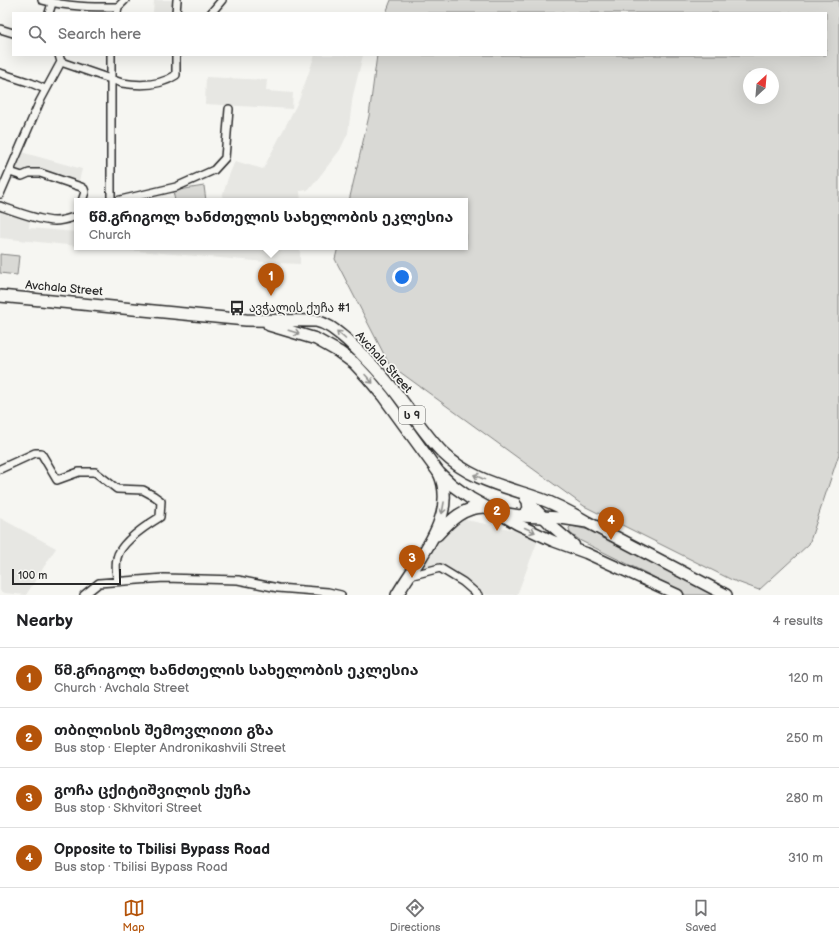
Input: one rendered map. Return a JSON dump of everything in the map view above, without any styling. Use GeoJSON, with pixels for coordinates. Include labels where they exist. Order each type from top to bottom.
{"type":"FeatureCollection","features":[{"type":"Feature","properties":{"kind":"main road","name":"Avchala Street"},"geometry":{"type":"LineString","coordinates":[[0,296],[246,320],[320,322],[332,328],[365,357],[392,388],[428,435],[454,463],[476,476],[552,503],[587,522]]}},
{"type":"Feature","properties":{"kind":"main road","name":"Avchala Street"},"geometry":{"type":"LineString","coordinates":[[246,320],[284,329],[316,339],[346,357],[384,396],[440,473],[461,492],[496,512]]}},
{"type":"Feature","properties":{"kind":"main road"},"geometry":{"type":"LineString","coordinates":[[316,339],[314,330],[320,322]]}},
{"type":"Feature","properties":{"kind":"main road"},"geometry":{"type":"LineString","coordinates":[[397,595],[431,541],[441,520],[445,487],[440,473]]}},
{"type":"Feature","properties":{"kind":"main road"},"geometry":{"type":"LineString","coordinates":[[515,491],[528,501],[563,536],[586,553]]}},
{"type":"Feature","properties":{"kind":"main road"},"geometry":{"type":"LineString","coordinates":[[520,516],[525,514],[529,509],[528,501]]}},
{"type":"Feature","properties":{"kind":"main road"},"geometry":{"type":"LineString","coordinates":[[431,541],[460,513],[485,507]]}},
{"type":"Feature","properties":{"kind":"main road"},"geometry":{"type":"LineString","coordinates":[[496,512],[553,541],[586,553],[678,595]]}},
{"type":"Feature","properties":{"kind":"main road","name":"ს 9"},"geometry":{"type":"LineString","coordinates":[[496,512],[520,516],[587,522],[726,595]]}},
{"type":"Feature","properties":{"kind":"main road"},"geometry":{"type":"LineString","coordinates":[[563,536],[561,530],[563,526],[566,522],[573,520]]}},
{"type":"Feature","properties":{"kind":"street"},"geometry":{"type":"LineString","coordinates":[[42,0],[52,3],[118,10],[125,0]]}},
{"type":"Feature","properties":{"kind":"street"},"geometry":{"type":"LineString","coordinates":[[176,12],[177,0]]}},
{"type":"Feature","properties":{"kind":"street"},"geometry":{"type":"LineString","coordinates":[[212,12],[222,0]]}},
{"type":"Feature","properties":{"kind":"street"},"geometry":{"type":"LineString","coordinates":[[49,12],[52,3]]}},
{"type":"Feature","properties":{"kind":"street"},"geometry":{"type":"LineString","coordinates":[[0,29],[12,33]]}},
{"type":"Feature","properties":{"kind":"street"},"geometry":{"type":"LineString","coordinates":[[111,56],[111,198]]}},
{"type":"Feature","properties":{"kind":"street"},"geometry":{"type":"LineString","coordinates":[[0,194],[45,89],[60,58],[112,80],[132,84],[159,84],[176,76],[176,56]]}},
{"type":"Feature","properties":{"kind":"street"},"geometry":{"type":"LineString","coordinates":[[0,73],[45,89]]}},
{"type":"Feature","properties":{"kind":"street"},"geometry":{"type":"LineString","coordinates":[[129,198],[176,187],[214,170],[225,158],[229,109]]}},
{"type":"Feature","properties":{"kind":"street"},"geometry":{"type":"LineString","coordinates":[[10,172],[22,176],[29,172],[40,173],[82,187],[85,192],[83,198]]}},
{"type":"Feature","properties":{"kind":"street"},"geometry":{"type":"LineString","coordinates":[[0,206],[19,213],[53,221],[63,220],[74,216]]}},
{"type":"Feature","properties":{"kind":"street"},"geometry":{"type":"LineString","coordinates":[[0,469],[35,453],[41,453],[57,480],[79,472],[95,472],[117,488],[143,490],[161,501],[160,517],[148,525],[122,548],[117,557],[117,580]]}},
{"type":"Feature","properties":{"kind":"street"},"geometry":{"type":"LineString","coordinates":[[409,576],[440,568],[463,582],[478,595]]}},
{"type":"Feature","properties":{"kind":"street"},"geometry":{"type":"LineString","coordinates":[[84,595],[99,583],[117,580],[164,578],[238,580],[278,588],[328,592],[341,595]]}},
{"type":"Feature","properties":{"kind":"shaded area"},"geometry":{"type":"Polygon","coordinates":[[[154,0],[176,0],[175,12],[153,12],[154,0]]]}},
{"type":"Feature","properties":{"kind":"shaded area"},"geometry":{"type":"Polygon","coordinates":[[[391,0],[839,0],[839,454],[809,544],[759,590],[732,580],[584,506],[389,364],[335,259],[337,250],[468,250],[468,198],[350,198],[369,116],[377,56],[827,56],[827,12],[386,12],[391,0]]]}},
{"type":"Feature","properties":{"kind":"shaded area"},"geometry":{"type":"Polygon","coordinates":[[[315,56],[363,56],[353,95],[348,133],[340,150],[309,190],[300,191],[301,198],[222,198],[235,161],[263,169],[299,100],[315,56]]]}},
{"type":"Feature","properties":{"kind":"shaded area"},"geometry":{"type":"Polygon","coordinates":[[[206,77],[267,80],[266,91],[293,93],[292,109],[205,104],[206,77]]]}},
{"type":"Feature","properties":{"kind":"shaded area"},"geometry":{"type":"Polygon","coordinates":[[[21,152],[82,169],[79,181],[30,169],[23,174],[14,171],[21,152]]]}},
{"type":"Feature","properties":{"kind":"shaded area"},"geometry":{"type":"Polygon","coordinates":[[[204,186],[206,198],[174,198],[173,191],[204,186]]]}},
{"type":"Feature","properties":{"kind":"shaded area"},"geometry":{"type":"Polygon","coordinates":[[[0,208],[30,220],[29,228],[74,232],[74,246],[0,238],[0,208]]]}},
{"type":"Feature","properties":{"kind":"shaded area"},"geometry":{"type":"Polygon","coordinates":[[[127,250],[300,250],[300,264],[127,250]]]}},
{"type":"Feature","properties":{"kind":"shaded area"},"geometry":{"type":"Polygon","coordinates":[[[0,254],[19,256],[17,275],[0,273],[0,254]]]}},
{"type":"Feature","properties":{"kind":"shaded area"},"geometry":{"type":"Polygon","coordinates":[[[0,518],[56,548],[26,595],[4,593],[0,591],[0,518]]]}},
{"type":"Feature","properties":{"kind":"shaded area"},"geometry":{"type":"Polygon","coordinates":[[[461,519],[515,530],[538,540],[517,595],[486,595],[477,587],[437,565],[420,567],[429,551],[461,519]]]}},
{"type":"Feature","properties":{"kind":"shaded area"},"geometry":{"type":"Polygon","coordinates":[[[571,526],[589,530],[609,539],[717,595],[686,595],[652,576],[581,541],[570,533],[569,528],[571,526]]]}},
{"type":"Feature","properties":{"kind":"place","name":"წმ.გრიგოლ ხანძთელის სახელობის ეკლესია"},"geometry":{"type":"Point","coordinates":[271,296]}},
{"type":"Feature","properties":{"kind":"place","name":"ავჭალის ქუჩა #1"},"geometry":{"type":"Point","coordinates":[237,308]}},
{"type":"Feature","properties":{"kind":"place","name":"თბილისის შემოვლითი გზა"},"geometry":{"type":"Point","coordinates":[497,531]}},
{"type":"Feature","properties":{"kind":"place","name":"Opposite to Tbilisi Bypass Road"},"geometry":{"type":"Point","coordinates":[611,540]}},
{"type":"Feature","properties":{"kind":"place","name":"გოჩა ცქიტიშვილის ქუჩა"},"geometry":{"type":"Point","coordinates":[412,578]}}]}
